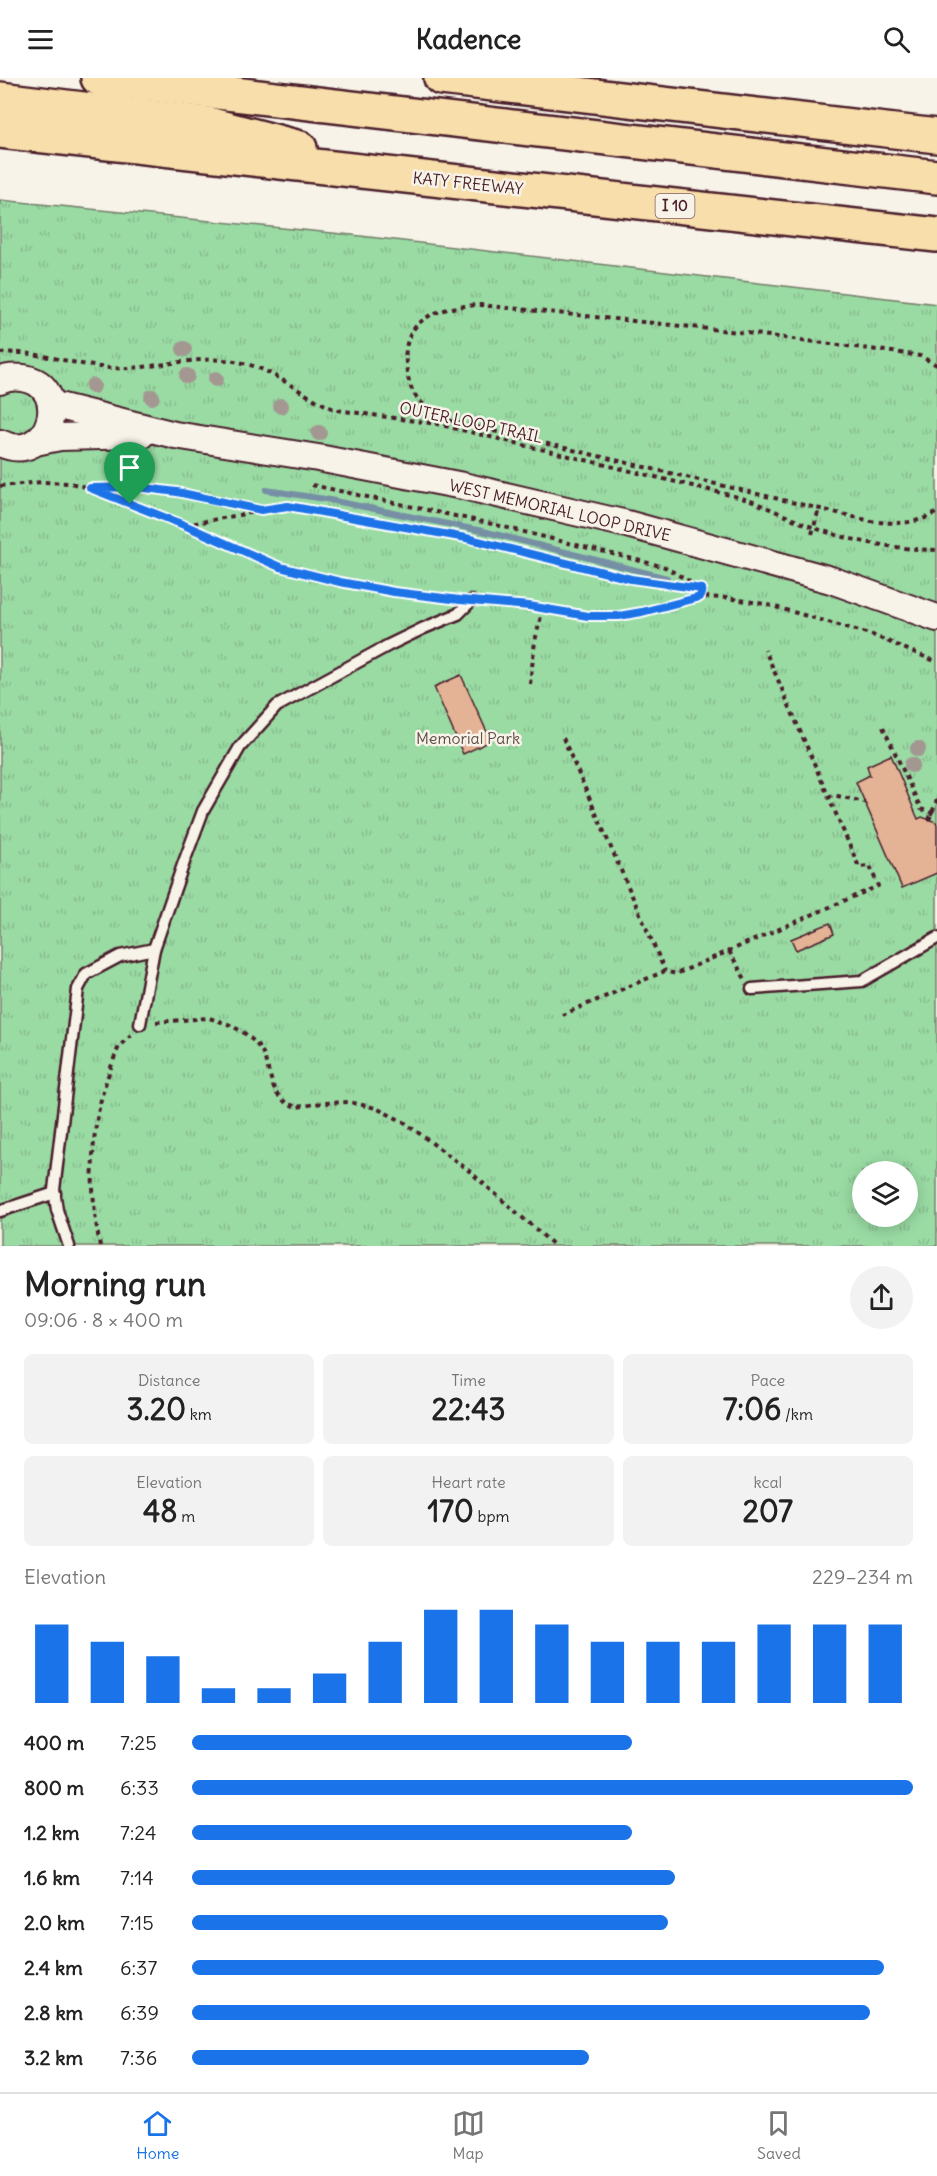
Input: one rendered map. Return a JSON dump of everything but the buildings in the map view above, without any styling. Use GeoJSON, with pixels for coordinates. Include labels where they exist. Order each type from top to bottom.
{"type":"FeatureCollection","features":[{"type":"Feature","properties":{"kind":"highway"},"geometry":{"type":"LineString","coordinates":[[98,78],[937,177]]}},
{"type":"Feature","properties":{"kind":"highway"},"geometry":{"type":"LineString","coordinates":[[441,78],[937,136]]}},
{"type":"Feature","properties":{"kind":"highway"},"geometry":{"type":"LineString","coordinates":[[0,99],[208,124],[413,177]]}},
{"type":"Feature","properties":{"kind":"highway","name":"KATY FREEWAY"},"geometry":{"type":"LineString","coordinates":[[0,131],[937,235]]}},
{"type":"Feature","properties":{"kind":"street"},"geometry":{"type":"LineString","coordinates":[[0,381],[16,377],[28,378],[42,388],[51,404],[52,416],[48,427],[35,442]]}},
{"type":"Feature","properties":{"kind":"street","name":"WEST MEMORIAL LOOP DRIVE"},"geometry":{"type":"LineString","coordinates":[[51,404],[175,435],[318,458],[463,486],[627,524],[831,580],[937,618]]}},
{"type":"Feature","properties":{"kind":"street","name":"WEST MEMORIAL LOOP DRIVE"},"geometry":{"type":"LineString","coordinates":[[0,443],[16,447],[60,437],[175,435]]}},
{"type":"Feature","properties":{"kind":"lane"},"geometry":{"type":"LineString","coordinates":[[140,1024],[154,949],[203,812],[240,747],[277,706],[424,627],[458,614],[471,601]]}},
{"type":"Feature","properties":{"kind":"lane"},"geometry":{"type":"LineString","coordinates":[[752,989],[862,981],[937,938]]}},
{"type":"Feature","properties":{"kind":"lane"},"geometry":{"type":"LineString","coordinates":[[69,1246],[57,1210],[55,1194],[78,989],[86,974],[120,956],[154,949]]}},
{"type":"Feature","properties":{"kind":"lane"},"geometry":{"type":"LineString","coordinates":[[0,1211],[55,1194]]}},
{"type":"Feature","properties":{"kind":"path"},"geometry":{"type":"LineString","coordinates":[[937,364],[921,356],[739,332],[480,305],[458,306],[426,317],[412,333],[406,359],[411,386],[420,402],[443,419],[871,521],[889,523],[919,520],[937,512]]}},
{"type":"Feature","properties":{"kind":"path","name":"OUTER LOOP TRAIL"},"geometry":{"type":"LineString","coordinates":[[0,353],[23,352],[109,368],[211,359],[230,360],[249,364],[267,372],[322,404],[337,410],[437,424],[731,496],[767,506],[814,527],[888,547],[937,550]]}},
{"type":"Feature","properties":{"kind":"path"},"geometry":{"type":"LineString","coordinates":[[0,486],[42,482],[70,483],[90,488],[184,525],[280,567],[340,582],[394,592],[495,602],[588,616],[619,616],[700,597],[736,600],[788,610],[870,634],[937,662]]}},
{"type":"Feature","properties":{"kind":"path"},"geometry":{"type":"LineString","coordinates":[[312,485],[492,524],[664,567],[702,589]]}},
{"type":"Feature","properties":{"kind":"path"},"geometry":{"type":"LineString","coordinates":[[90,488],[137,487],[177,492],[261,510]]}},
{"type":"Feature","properties":{"kind":"path"},"geometry":{"type":"LineString","coordinates":[[184,525],[288,506],[466,538],[631,579],[702,589]]}},
{"type":"Feature","properties":{"kind":"path"},"geometry":{"type":"LineString","coordinates":[[812,534],[819,509]]}},
{"type":"Feature","properties":{"kind":"path"},"geometry":{"type":"LineString","coordinates":[[700,597],[702,589]]}},
{"type":"Feature","properties":{"kind":"path"},"geometry":{"type":"LineString","coordinates":[[530,684],[535,641],[543,608]]}},
{"type":"Feature","properties":{"kind":"path"},"geometry":{"type":"LineString","coordinates":[[562,1015],[665,971],[676,974],[878,886],[870,866],[859,867],[765,650]]}},
{"type":"Feature","properties":{"kind":"path"},"geometry":{"type":"LineString","coordinates":[[883,727],[921,809],[934,814]]}},
{"type":"Feature","properties":{"kind":"path"},"geometry":{"type":"LineString","coordinates":[[563,738],[665,971]]}},
{"type":"Feature","properties":{"kind":"path"},"geometry":{"type":"LineString","coordinates":[[828,797],[833,795],[865,802]]}},
{"type":"Feature","properties":{"kind":"path"},"geometry":{"type":"LineString","coordinates":[[929,820],[934,814],[937,800]]}},
{"type":"Feature","properties":{"kind":"path"},"geometry":{"type":"LineString","coordinates":[[729,951],[752,989]]}},
{"type":"Feature","properties":{"kind":"path"},"geometry":{"type":"LineString","coordinates":[[100,1246],[92,1177],[98,1118],[118,1049],[140,1024],[190,1018],[209,1018],[228,1024],[243,1032],[256,1043],[263,1053],[275,1092],[286,1103],[297,1107],[349,1102],[376,1108],[404,1122],[468,1170],[555,1246]]}},
{"type":"Feature","properties":{"kind":"green space","name":"Memorial Park"},"geometry":{"type":"Polygon","coordinates":[[[0,200],[352,235],[937,304],[937,1246],[0,1246],[0,200]]]}},
{"type":"Feature","properties":{"kind":"waterway"},"geometry":{"type":"LineString","coordinates":[[266,490],[325,499],[487,532],[667,578]]}},
{"type":"Feature","properties":{"kind":"route"},"geometry":{"type":"LineString","coordinates":[[137,487],[177,492],[261,510],[288,506],[466,538],[631,579],[702,589],[700,597],[619,616],[588,616],[529,606],[394,592],[280,567],[130,504],[90,488],[137,487]]}}]}
